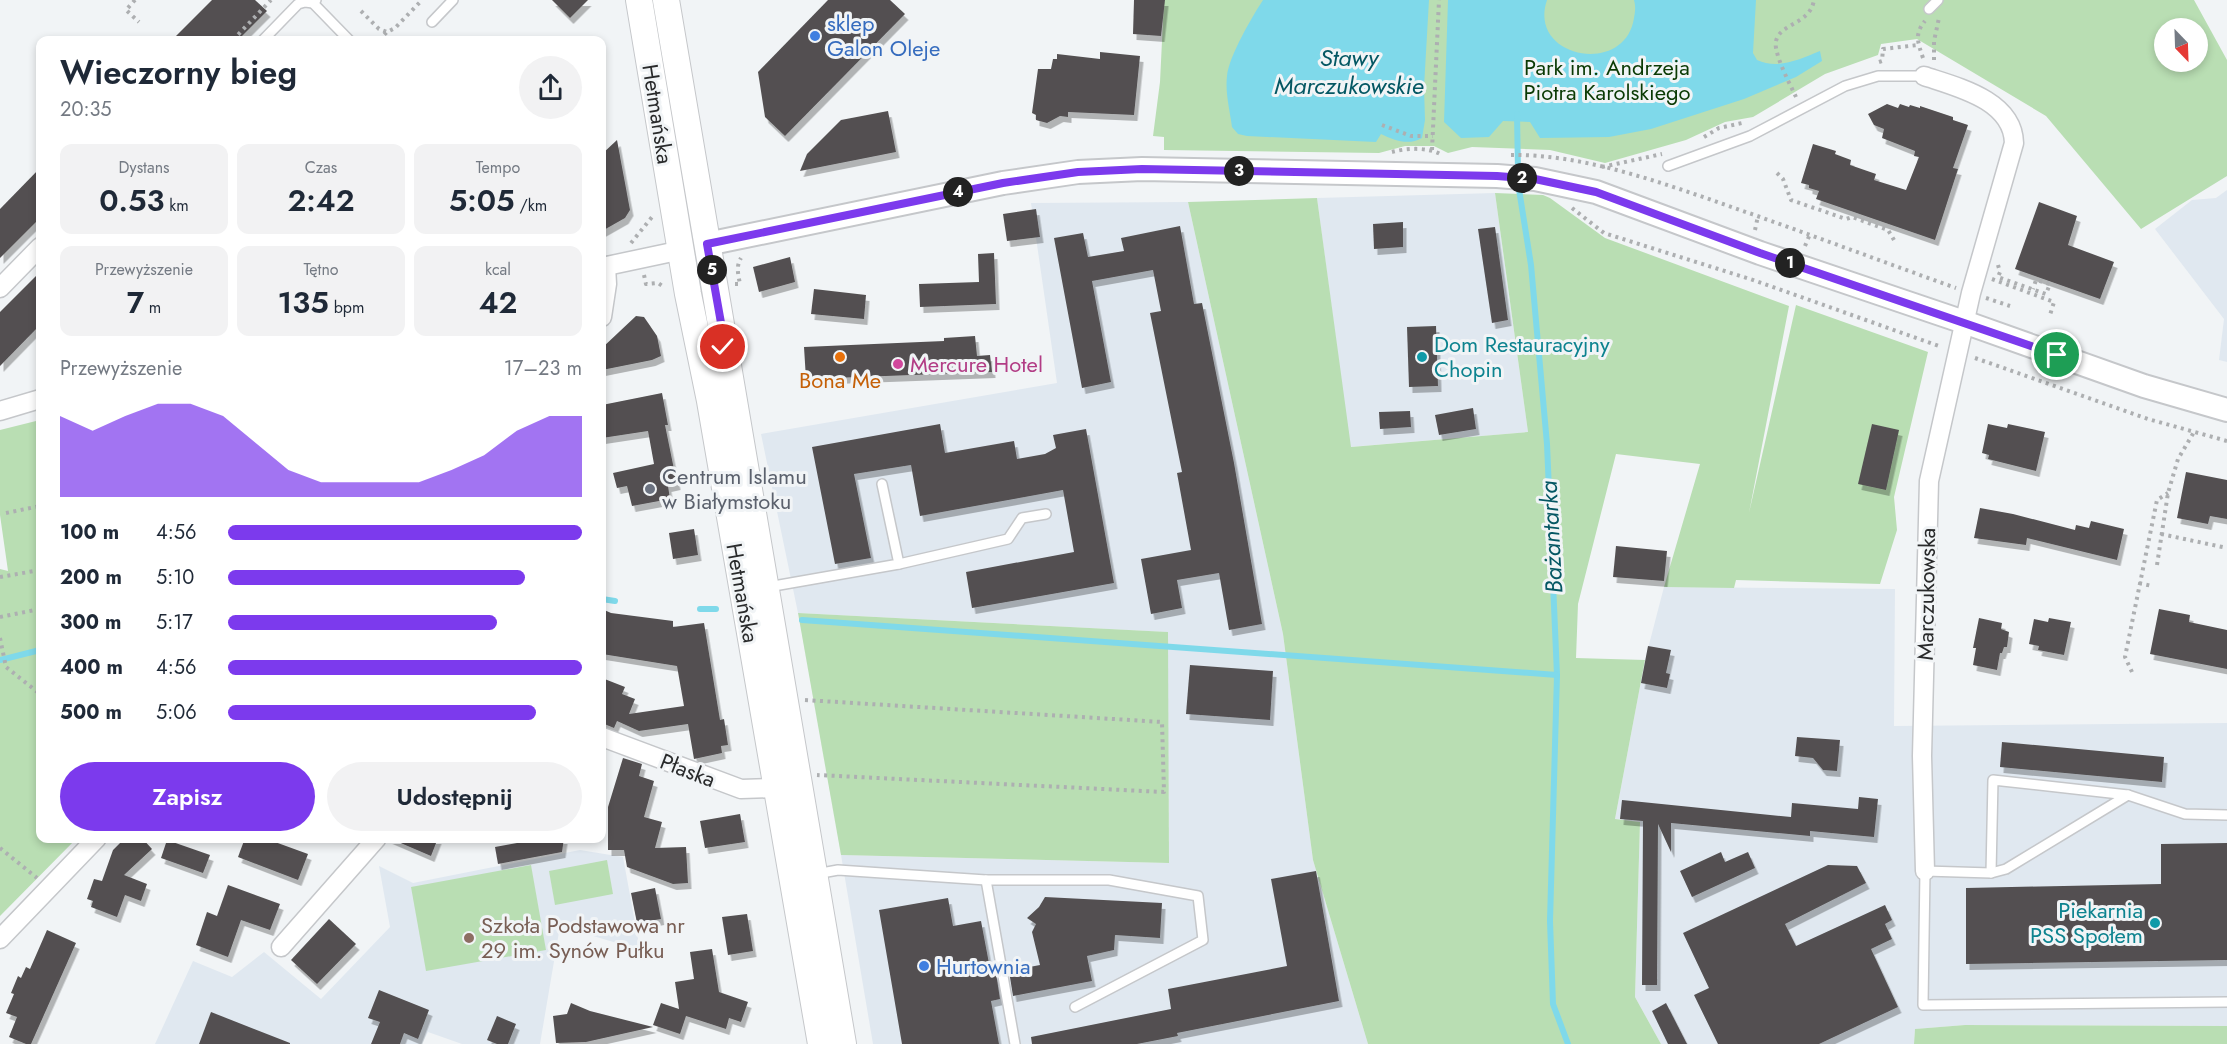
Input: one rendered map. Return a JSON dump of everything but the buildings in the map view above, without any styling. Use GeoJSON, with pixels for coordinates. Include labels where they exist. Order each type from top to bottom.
{"type":"FeatureCollection","features":[{"type":"Feature","properties":{"kind":"main road","name":"Hetmańska"},"geometry":{"type":"LineString","coordinates":[[639,0],[688,294],[788,782],[814,874],[843,1044]]}},
{"type":"Feature","properties":{"kind":"main road","name":"Hetmańska"},"geometry":{"type":"LineString","coordinates":[[666,0],[785,702],[788,782],[821,1044]]}},
{"type":"Feature","properties":{"kind":"main road"},"geometry":{"type":"LineString","coordinates":[[663,146],[676,152],[685,148],[689,141]]}},
{"type":"Feature","properties":{"kind":"main road"},"geometry":{"type":"LineString","coordinates":[[682,250],[707,244]]}},
{"type":"Feature","properties":{"kind":"main road"},"geometry":{"type":"LineString","coordinates":[[700,355],[707,347],[715,344],[726,351]]}},
{"type":"Feature","properties":{"kind":"street","name":"Marczukowska"},"geometry":{"type":"LineString","coordinates":[[1925,871],[1922,756],[1927,512],[1932,461],[1971,293],[2014,143],[2014,131],[1996,107],[1972,93],[1932,79]]}},
{"type":"Feature","properties":{"kind":"street"},"geometry":{"type":"LineString","coordinates":[[707,244],[1003,183],[1078,172],[1142,169],[1499,165],[1535,179],[1596,192],[1749,249],[2144,386],[2227,410]]}},
{"type":"Feature","properties":{"kind":"street"},"geometry":{"type":"LineString","coordinates":[[606,267],[682,250]]}},
{"type":"Feature","properties":{"kind":"street"},"geometry":{"type":"LineString","coordinates":[[0,288],[36,252]]}},
{"type":"Feature","properties":{"kind":"street"},"geometry":{"type":"LineString","coordinates":[[606,276],[608,284],[606,295]]}},
{"type":"Feature","properties":{"kind":"street"},"geometry":{"type":"LineString","coordinates":[[0,411],[36,400]]}},
{"type":"Feature","properties":{"kind":"street","name":"Płaska"},"geometry":{"type":"LineString","coordinates":[[606,738],[741,789],[788,782]]}},
{"type":"Feature","properties":{"kind":"street"},"geometry":{"type":"LineString","coordinates":[[0,939],[92,843]]}},
{"type":"Feature","properties":{"kind":"street"},"geometry":{"type":"LineString","coordinates":[[281,947],[373,843]]}},
{"type":"Feature","properties":{"kind":"lane"},"geometry":{"type":"LineString","coordinates":[[432,22],[453,0]]}},
{"type":"Feature","properties":{"kind":"lane"},"geometry":{"type":"LineString","coordinates":[[267,36],[298,4],[305,2],[315,2],[345,36]]}},
{"type":"Feature","properties":{"kind":"lane"},"geometry":{"type":"LineString","coordinates":[[1929,9],[1940,5]]}},
{"type":"Feature","properties":{"kind":"lane"},"geometry":{"type":"LineString","coordinates":[[1668,166],[1750,136],[1845,86],[1878,76],[1932,79]]}},
{"type":"Feature","properties":{"kind":"lane"},"geometry":{"type":"LineString","coordinates":[[882,484],[898,564]]}},
{"type":"Feature","properties":{"kind":"lane"},"geometry":{"type":"LineString","coordinates":[[765,587],[898,564],[1008,540],[1022,518],[1046,514]]}},
{"type":"Feature","properties":{"kind":"lane"},"geometry":{"type":"LineString","coordinates":[[1991,873],[1993,780],[2128,795],[2185,814],[2227,815]]}},
{"type":"Feature","properties":{"kind":"lane"},"geometry":{"type":"LineString","coordinates":[[2128,795],[2018,864],[1991,873],[1925,871],[1923,1005],[2227,1002]]}},
{"type":"Feature","properties":{"kind":"lane"},"geometry":{"type":"LineString","coordinates":[[814,874],[837,870],[986,880],[1109,879],[1198,897],[1203,940],[1075,1007]]}},
{"type":"Feature","properties":{"kind":"lane"},"geometry":{"type":"LineString","coordinates":[[986,880],[1015,1044]]}},
{"type":"Feature","properties":{"kind":"path"},"geometry":{"type":"LineString","coordinates":[[135,0],[126,10],[139,22]]}},
{"type":"Feature","properties":{"kind":"path"},"geometry":{"type":"LineString","coordinates":[[237,36],[271,0]]}},
{"type":"Feature","properties":{"kind":"path"},"geometry":{"type":"LineString","coordinates":[[383,36],[395,28],[422,0]]}},
{"type":"Feature","properties":{"kind":"path"},"geometry":{"type":"LineString","coordinates":[[1432,150],[1439,0]]}},
{"type":"Feature","properties":{"kind":"path"},"geometry":{"type":"LineString","coordinates":[[1792,87],[1778,54],[1776,39],[1780,32],[1808,15],[1814,0]]}},
{"type":"Feature","properties":{"kind":"path"},"geometry":{"type":"LineString","coordinates":[[1932,79],[1934,41],[1940,5]]}},
{"type":"Feature","properties":{"kind":"path"},"geometry":{"type":"LineString","coordinates":[[1929,9],[1927,18],[1918,29],[1918,45],[1932,79]]}},
{"type":"Feature","properties":{"kind":"path"},"geometry":{"type":"LineString","coordinates":[[361,11],[379,29],[387,32]]}},
{"type":"Feature","properties":{"kind":"path"},"geometry":{"type":"LineString","coordinates":[[1785,102],[1795,96]]}},
{"type":"Feature","properties":{"kind":"path"},"geometry":{"type":"LineString","coordinates":[[1700,139],[1719,128],[1746,122]]}},
{"type":"Feature","properties":{"kind":"path"},"geometry":{"type":"LineString","coordinates":[[1382,125],[1411,136],[1433,136]]}},
{"type":"Feature","properties":{"kind":"path"},"geometry":{"type":"LineString","coordinates":[[1601,168],[1669,152]]}},
{"type":"Feature","properties":{"kind":"path"},"geometry":{"type":"LineString","coordinates":[[1499,165],[1540,154],[1672,186],[2010,306]]}},
{"type":"Feature","properties":{"kind":"path"},"geometry":{"type":"LineString","coordinates":[[1777,173],[1783,179],[1791,200],[1846,219],[1852,217],[1888,230],[1894,240]]}},
{"type":"Feature","properties":{"kind":"path"},"geometry":{"type":"LineString","coordinates":[[1568,206],[1604,233],[1760,283],[2148,419],[2227,441]]}},
{"type":"Feature","properties":{"kind":"path"},"geometry":{"type":"LineString","coordinates":[[1755,230],[1758,216]]}},
{"type":"Feature","properties":{"kind":"path"},"geometry":{"type":"LineString","coordinates":[[1806,247],[1810,234]]}},
{"type":"Feature","properties":{"kind":"path"},"geometry":{"type":"LineString","coordinates":[[740,284],[738,263],[746,254]]}},
{"type":"Feature","properties":{"kind":"path"},"geometry":{"type":"LineString","coordinates":[[641,259],[646,284],[658,283],[666,290]]}},
{"type":"Feature","properties":{"kind":"path"},"geometry":{"type":"LineString","coordinates":[[2033,289],[2036,280],[2050,284],[2046,294],[1998,277],[2000,272],[1997,263],[1991,279],[2054,302],[2050,315]]}},
{"type":"Feature","properties":{"kind":"path"},"geometry":{"type":"LineString","coordinates":[[2157,565],[2168,493],[2178,459],[2194,432]]}},
{"type":"Feature","properties":{"kind":"path"},"geometry":{"type":"LineString","coordinates":[[2132,672],[2125,657],[2139,583],[2157,500],[2168,493]]}},
{"type":"Feature","properties":{"kind":"path"},"geometry":{"type":"LineString","coordinates":[[6,513],[36,507]]}},
{"type":"Feature","properties":{"kind":"path"},"geometry":{"type":"LineString","coordinates":[[2161,534],[2227,548]]}},
{"type":"Feature","properties":{"kind":"path"},"geometry":{"type":"LineString","coordinates":[[0,577],[36,571]]}},
{"type":"Feature","properties":{"kind":"path"},"geometry":{"type":"LineString","coordinates":[[2139,583],[2152,586]]}},
{"type":"Feature","properties":{"kind":"path"},"geometry":{"type":"LineString","coordinates":[[0,617],[36,610]]}},
{"type":"Feature","properties":{"kind":"path"},"geometry":{"type":"LineString","coordinates":[[0,638],[6,667],[36,691]]}},
{"type":"Feature","properties":{"kind":"path"},"geometry":{"type":"LineString","coordinates":[[785,702],[814,700],[1162,722],[1164,792],[827,774],[788,782]]}},
{"type":"Feature","properties":{"kind":"path"},"geometry":{"type":"LineString","coordinates":[[0,848],[37,878],[47,890]]}},
{"type":"Feature","properties":{"kind":"shaded area"},"geometry":{"type":"Polygon","coordinates":[[[2227,190],[2227,362],[2219,360],[2224,319],[2155,229],[2192,200],[2216,198],[2227,190]]]}},
{"type":"Feature","properties":{"kind":"shaded area"},"geometry":{"type":"Polygon","coordinates":[[[1495,193],[1528,432],[1350,447],[1317,198],[1495,193]]]}},
{"type":"Feature","properties":{"kind":"shaded area"},"geometry":{"type":"Polygon","coordinates":[[[1188,202],[1283,634],[1313,860],[1368,1044],[873,1044],[841,855],[1169,863],[1167,632],[798,613],[761,434],[1057,383],[1031,203],[1188,202]]]}},
{"type":"Feature","properties":{"kind":"shaded area"},"geometry":{"type":"Polygon","coordinates":[[[1664,587],[1895,589],[1894,726],[2227,723],[2227,1026],[1965,1025],[1915,1029],[1914,1044],[1661,1044],[1635,997],[1640,822],[1615,819],[1645,660],[1664,587]]]}},
{"type":"Feature","properties":{"kind":"shaded area","name":"Szkoła Podstawowa nr 29 im. Synów Pułku"},"geometry":{"type":"Polygon","coordinates":[[[580,850],[623,857],[640,950],[560,926],[540,1044],[462,1044],[428,1032],[422,1044],[155,1044],[193,961],[232,977],[264,952],[321,999],[390,927],[379,866],[413,883],[580,850]]]}},
{"type":"Feature","properties":{"kind":"green space","name":"Park im. Andrzeja Piotra Karolskiego"},"geometry":{"type":"Polygon","coordinates":[[[1164,0],[2194,0],[2204,18],[2154,18],[2154,72],[2208,72],[2208,25],[2227,60],[2227,176],[2141,229],[2046,116],[1917,39],[1881,44],[1878,55],[1825,74],[1753,117],[1725,122],[1686,140],[1605,163],[1550,150],[1472,147],[1448,153],[1434,146],[1405,146],[1379,153],[1164,150],[1164,137],[1153,136],[1160,82],[1164,0]]]}},
{"type":"Feature","properties":{"kind":"green space"},"geometry":{"type":"Polygon","coordinates":[[[1495,193],[1543,195],[1605,238],[1789,306],[1749,513],[1796,305],[1928,352],[1894,497],[1897,530],[1880,584],[1736,580],[1734,588],[1664,587],[1700,464],[1616,454],[1578,604],[1576,658],[1645,660],[1615,819],[1640,822],[1635,997],[1661,1044],[1368,1044],[1313,860],[1283,634],[1188,202],[1317,198],[1351,447],[1528,432],[1495,193]]]}},
{"type":"Feature","properties":{"kind":"green space"},"geometry":{"type":"Polygon","coordinates":[[[36,421],[36,843],[72,843],[0,916],[0,569],[8,571],[0,515],[0,430],[36,421]]]}},
{"type":"Feature","properties":{"kind":"green space"},"geometry":{"type":"Polygon","coordinates":[[[798,613],[1168,632],[1169,863],[841,855],[798,613]]]}},
{"type":"Feature","properties":{"kind":"green space"},"geometry":{"type":"Polygon","coordinates":[[[607,860],[613,894],[555,905],[549,871],[607,860]]]}},
{"type":"Feature","properties":{"kind":"green space"},"geometry":{"type":"Polygon","coordinates":[[[531,865],[546,950],[426,971],[411,887],[531,865]]]}},
{"type":"Feature","properties":{"kind":"green space"},"geometry":{"type":"Polygon","coordinates":[[[1965,1025],[2227,1026],[2227,1044],[1914,1044],[1915,1029],[1965,1025]]]}},
{"type":"Feature","properties":{"kind":"water","name":"Stawy Marczukowskie"},"geometry":{"type":"Polygon","coordinates":[[[1263,0],[1429,0],[1424,87],[1425,120],[1422,138],[1406,142],[1381,134],[1376,142],[1238,134],[1232,127],[1227,95],[1227,76],[1236,48],[1263,0]]]}},
{"type":"Feature","properties":{"kind":"water","name":"Stawy Marczukowskie"},"geometry":{"type":"Polygon","coordinates":[[[1448,0],[1547,0],[1545,20],[1551,36],[1563,47],[1580,53],[1597,54],[1614,48],[1627,37],[1634,18],[1634,0],[1756,0],[1753,53],[1757,60],[1781,64],[1820,51],[1822,61],[1796,77],[1744,99],[1651,129],[1609,137],[1540,138],[1530,122],[1503,121],[1489,137],[1461,138],[1444,122],[1448,0]]]}},
{"type":"Feature","properties":{"kind":"waterway","name":"Bażantarka"},"geometry":{"type":"LineString","coordinates":[[1517,114],[1518,172]]}},
{"type":"Feature","properties":{"kind":"waterway","name":"Bażantarka"},"geometry":{"type":"LineString","coordinates":[[1518,183],[1531,265],[1547,444],[1557,675],[1550,921],[1553,1004],[1568,1044]]}},
{"type":"Feature","properties":{"kind":"waterway"},"geometry":{"type":"LineString","coordinates":[[606,600],[615,601]]}},
{"type":"Feature","properties":{"kind":"waterway"},"geometry":{"type":"LineString","coordinates":[[700,609],[716,609]]}},
{"type":"Feature","properties":{"kind":"waterway"},"geometry":{"type":"LineString","coordinates":[[802,620],[1557,675]]}},
{"type":"Feature","properties":{"kind":"waterway"},"geometry":{"type":"LineString","coordinates":[[0,660],[36,651]]}},
{"type":"Feature","properties":{"kind":"place","name":"sklep Galon Oleje"},"geometry":{"type":"Point","coordinates":[815,36]}},
{"type":"Feature","properties":{"kind":"place","name":"Bona Me"},"geometry":{"type":"Point","coordinates":[840,357]}},
{"type":"Feature","properties":{"kind":"place","name":"Dom Restauracyjny Chopin"},"geometry":{"type":"Point","coordinates":[1422,357]}},
{"type":"Feature","properties":{"kind":"place","name":"Mercure Hotel"},"geometry":{"type":"Point","coordinates":[898,364]}},
{"type":"Feature","properties":{"kind":"place","name":"Centrum Islamu w Białymstoku"},"geometry":{"type":"Point","coordinates":[650,489]}},
{"type":"Feature","properties":{"kind":"place","name":"Piekarnia PSS Społem"},"geometry":{"type":"Point","coordinates":[2155,923]}},
{"type":"Feature","properties":{"kind":"place","name":"Szkoła Podstawowa nr 29 im. Synów Pułku"},"geometry":{"type":"Point","coordinates":[469,938]}},
{"type":"Feature","properties":{"kind":"place","name":"Hurtownia"},"geometry":{"type":"Point","coordinates":[924,966]}},
{"type":"Feature","properties":{"kind":"route"},"geometry":{"type":"LineString","coordinates":[[723,347],[726,351],[707,244],[1003,183],[1078,172],[1142,169],[1497,176],[1535,179],[1582,188],[1760,253],[2057,355]]}}]}
